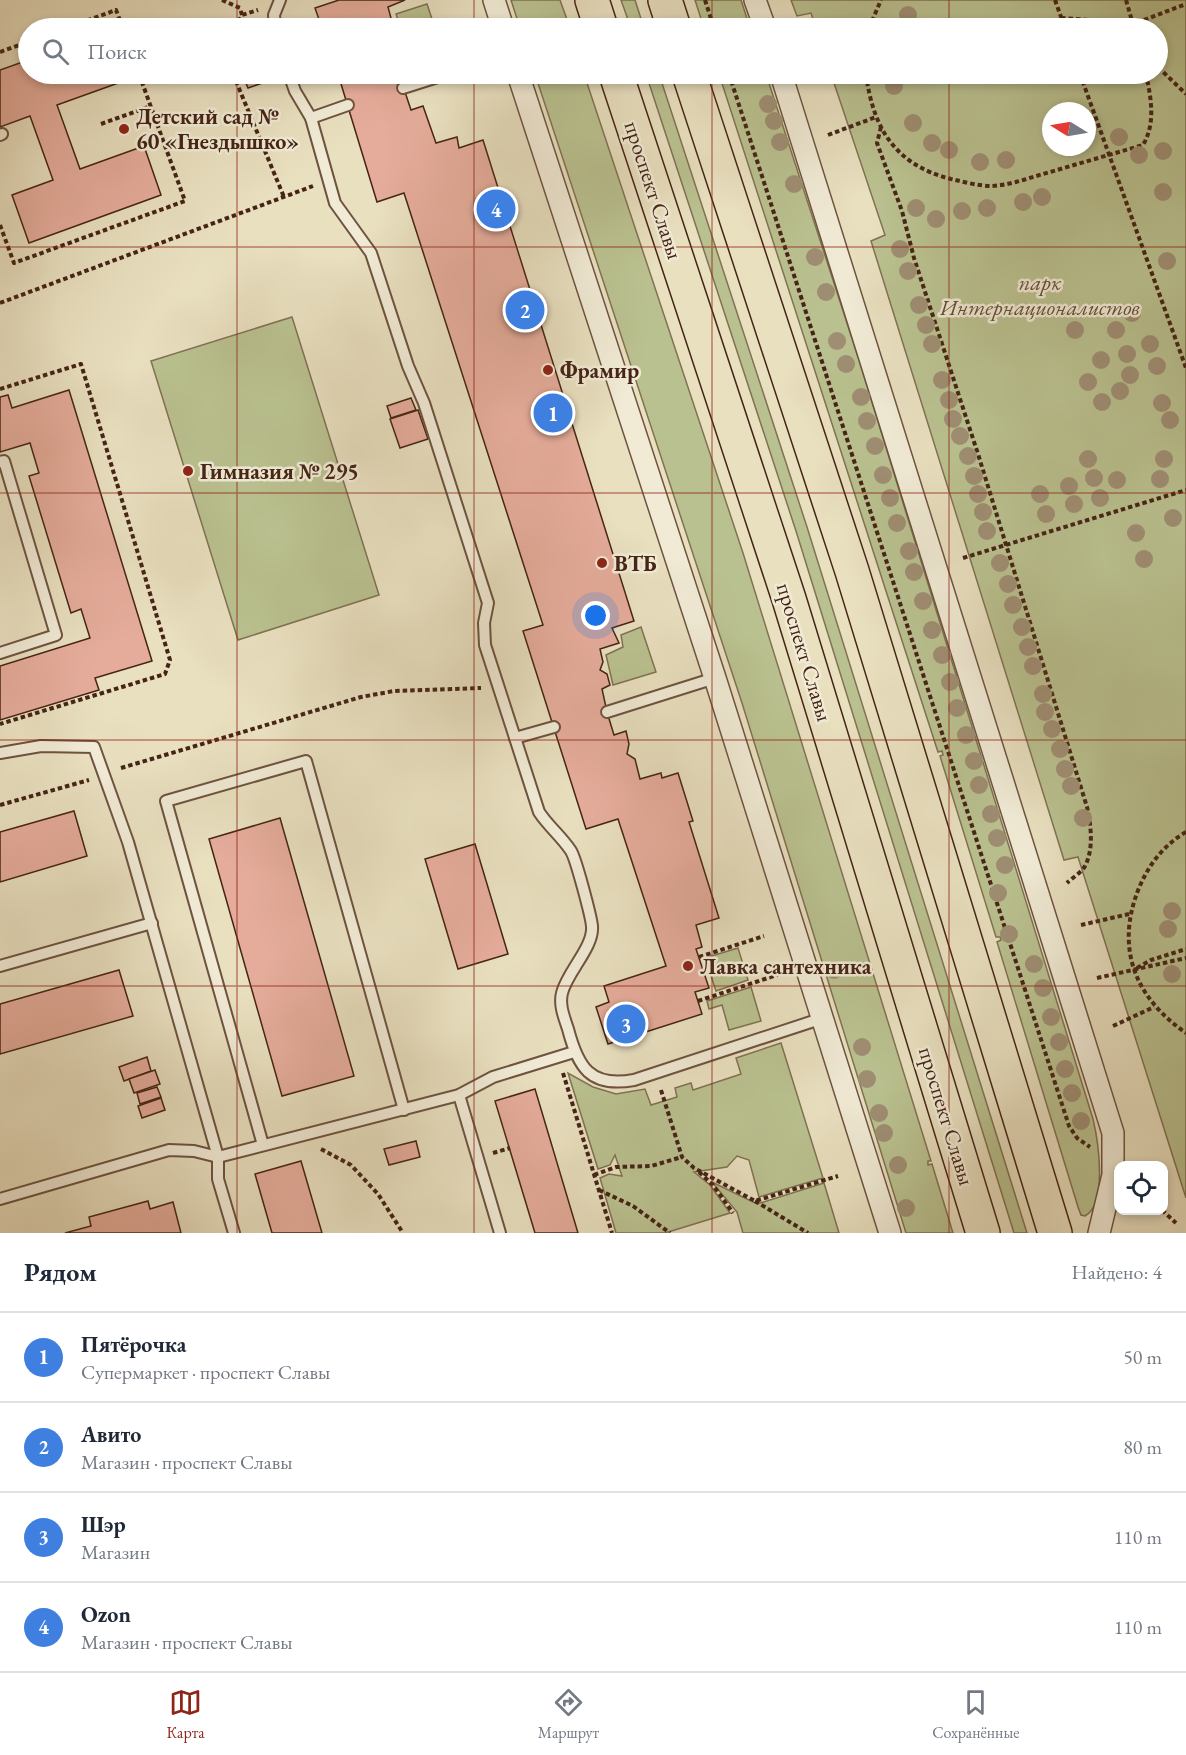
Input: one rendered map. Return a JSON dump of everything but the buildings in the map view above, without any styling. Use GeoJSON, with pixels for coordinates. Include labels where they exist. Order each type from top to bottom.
{"type":"FeatureCollection","features":[{"type":"Feature","properties":{"kind":"main road"},"geometry":{"type":"LineString","coordinates":[[592,0],[598,18]]}},
{"type":"Feature","properties":{"kind":"main road"},"geometry":{"type":"LineString","coordinates":[[665,0],[671,18]]}},
{"type":"Feature","properties":{"kind":"main road","name":"проспект Славы"},"geometry":{"type":"LineString","coordinates":[[619,84],[789,599],[983,1233]]}},
{"type":"Feature","properties":{"kind":"main road"},"geometry":{"type":"LineString","coordinates":[[692,84],[852,571],[1055,1233]]}},
{"type":"Feature","properties":{"kind":"street"},"geometry":{"type":"LineString","coordinates":[[494,0],[500,18]]}},
{"type":"Feature","properties":{"kind":"street"},"geometry":{"type":"LineString","coordinates":[[755,0],[761,18]]}},
{"type":"Feature","properties":{"kind":"street"},"geometry":{"type":"LineString","coordinates":[[521,84],[715,678],[890,1233]]}},
{"type":"Feature","properties":{"kind":"street"},"geometry":{"type":"LineString","coordinates":[[784,84],[1113,1133],[1113,1166],[1098,1233]]}},
{"type":"Feature","properties":{"kind":"lane"},"geometry":{"type":"LineString","coordinates":[[274,18],[280,0]]}},
{"type":"Feature","properties":{"kind":"lane"},"geometry":{"type":"LineString","coordinates":[[293,84],[311,118],[335,203],[371,253],[408,366],[424,403],[488,603],[484,623],[485,645],[539,812],[571,852],[592,928],[589,942],[561,995],[561,1006],[580,1065],[598,1077],[622,1082],[823,1018]]}},
{"type":"Feature","properties":{"kind":"lane"},"geometry":{"type":"LineString","coordinates":[[404,88],[416,84]]}},
{"type":"Feature","properties":{"kind":"lane"},"geometry":{"type":"LineString","coordinates":[[311,118],[348,105]]}},
{"type":"Feature","properties":{"kind":"lane"},"geometry":{"type":"LineString","coordinates":[[0,462],[4,461],[56,635],[0,653]]}},
{"type":"Feature","properties":{"kind":"lane"},"geometry":{"type":"LineString","coordinates":[[607,712],[715,678]]}},
{"type":"Feature","properties":{"kind":"lane"},"geometry":{"type":"LineString","coordinates":[[515,738],[554,727]]}},
{"type":"Feature","properties":{"kind":"lane"},"geometry":{"type":"LineString","coordinates":[[0,753],[41,746],[94,747],[120,813],[152,923],[218,1157],[218,1179],[234,1233]]}},
{"type":"Feature","properties":{"kind":"lane"},"geometry":{"type":"LineString","coordinates":[[263,1144],[166,801],[306,761],[405,1110]]}},
{"type":"Feature","properties":{"kind":"lane"},"geometry":{"type":"LineString","coordinates":[[0,966],[152,923]]}},
{"type":"Feature","properties":{"kind":"lane"},"geometry":{"type":"LineString","coordinates":[[0,1199],[169,1150],[194,1151],[218,1157],[405,1110],[459,1095],[493,1077],[574,1052]]}},
{"type":"Feature","properties":{"kind":"lane"},"geometry":{"type":"LineString","coordinates":[[459,1095],[500,1233]]}},
{"type":"Feature","properties":{"kind":"path"},"geometry":{"type":"LineString","coordinates":[[222,0],[240,8],[242,15]]}},
{"type":"Feature","properties":{"kind":"path"},"geometry":{"type":"LineString","coordinates":[[705,0],[711,18]]}},
{"type":"Feature","properties":{"kind":"path"},"geometry":{"type":"LineString","coordinates":[[873,18],[881,0]]}},
{"type":"Feature","properties":{"kind":"path"},"geometry":{"type":"LineString","coordinates":[[1055,0],[1061,18]]}},
{"type":"Feature","properties":{"kind":"path"},"geometry":{"type":"LineString","coordinates":[[1126,0],[1131,18]]}},
{"type":"Feature","properties":{"kind":"path"},"geometry":{"type":"LineString","coordinates":[[1146,18],[1186,4]]}},
{"type":"Feature","properties":{"kind":"path"},"geometry":{"type":"LineString","coordinates":[[240,18],[242,15],[263,8]]}},
{"type":"Feature","properties":{"kind":"path"},"geometry":{"type":"LineString","coordinates":[[94,18],[116,10],[119,18]]}},
{"type":"Feature","properties":{"kind":"path"},"geometry":{"type":"LineString","coordinates":[[0,52],[18,46]]}},
{"type":"Feature","properties":{"kind":"path"},"geometry":{"type":"LineString","coordinates":[[1168,77],[1186,94]]}},
{"type":"Feature","properties":{"kind":"path"},"geometry":{"type":"LineString","coordinates":[[0,225],[14,263],[185,201],[143,84]]}},
{"type":"Feature","properties":{"kind":"path"},"geometry":{"type":"LineString","coordinates":[[237,84],[284,197]]}},
{"type":"Feature","properties":{"kind":"path"},"geometry":{"type":"LineString","coordinates":[[732,84],[1069,1126],[1077,1138],[1113,1166]]}},
{"type":"Feature","properties":{"kind":"path"},"geometry":{"type":"LineString","coordinates":[[867,84],[869,101],[881,127],[900,153],[917,167],[939,176],[991,186],[1023,180],[1143,145],[1151,131],[1151,97],[1148,84]]}},
{"type":"Feature","properties":{"kind":"path"},"geometry":{"type":"LineString","coordinates":[[1084,84],[1186,368]]}},
{"type":"Feature","properties":{"kind":"path"},"geometry":{"type":"LineString","coordinates":[[101,124],[151,106]]}},
{"type":"Feature","properties":{"kind":"path"},"geometry":{"type":"LineString","coordinates":[[828,135],[876,117]]}},
{"type":"Feature","properties":{"kind":"path"},"geometry":{"type":"LineString","coordinates":[[881,127],[877,143],[902,211],[914,258],[1046,672],[1090,824],[1088,855],[1084,867],[1067,883]]}},
{"type":"Feature","properties":{"kind":"path"},"geometry":{"type":"LineString","coordinates":[[0,303],[317,184]]}},
{"type":"Feature","properties":{"kind":"path"},"geometry":{"type":"LineString","coordinates":[[0,389],[81,364],[170,660],[165,674],[0,724]]}},
{"type":"Feature","properties":{"kind":"path"},"geometry":{"type":"LineString","coordinates":[[963,558],[1186,490]]}},
{"type":"Feature","properties":{"kind":"path"},"geometry":{"type":"LineString","coordinates":[[119,769],[246,729],[361,698],[394,691],[499,686]]}},
{"type":"Feature","properties":{"kind":"path"},"geometry":{"type":"LineString","coordinates":[[0,805],[104,775]]}},
{"type":"Feature","properties":{"kind":"path"},"geometry":{"type":"LineString","coordinates":[[1186,832],[1172,840],[1145,873],[1129,914],[1128,940],[1134,970],[1154,1007],[1186,1033]]}},
{"type":"Feature","properties":{"kind":"path"},"geometry":{"type":"LineString","coordinates":[[1081,925],[1129,914]]}},
{"type":"Feature","properties":{"kind":"path"},"geometry":{"type":"LineString","coordinates":[[699,957],[764,936]]}},
{"type":"Feature","properties":{"kind":"path"},"geometry":{"type":"LineString","coordinates":[[1134,970],[1151,960],[1186,949]]}},
{"type":"Feature","properties":{"kind":"path"},"geometry":{"type":"LineString","coordinates":[[1097,978],[1186,958]]}},
{"type":"Feature","properties":{"kind":"path"},"geometry":{"type":"LineString","coordinates":[[698,1001],[777,975]]}},
{"type":"Feature","properties":{"kind":"path"},"geometry":{"type":"LineString","coordinates":[[1113,1026],[1154,1007]]}},
{"type":"Feature","properties":{"kind":"path"},"geometry":{"type":"LineString","coordinates":[[559,1057],[612,1233]]}},
{"type":"Feature","properties":{"kind":"path"},"geometry":{"type":"LineString","coordinates":[[667,1107],[682,1157],[713,1185],[733,1213]]}},
{"type":"Feature","properties":{"kind":"path"},"geometry":{"type":"LineString","coordinates":[[320,1149],[351,1165],[378,1194],[403,1233]]}},
{"type":"Feature","properties":{"kind":"path"},"geometry":{"type":"LineString","coordinates":[[594,1175],[616,1167],[651,1166],[682,1157]]}},
{"type":"Feature","properties":{"kind":"path"},"geometry":{"type":"LineString","coordinates":[[694,1168],[807,1232]]}},
{"type":"Feature","properties":{"kind":"path"},"geometry":{"type":"LineString","coordinates":[[755,1201],[838,1176]]}},
{"type":"Feature","properties":{"kind":"path"},"geometry":{"type":"LineString","coordinates":[[599,1190],[633,1206],[670,1233]]}},
{"type":"Feature","properties":{"kind":"path"},"geometry":{"type":"LineString","coordinates":[[1167,1215],[1176,1223]]}},
{"type":"Feature","properties":{"kind":"green space"},"geometry":{"type":"Polygon","coordinates":[[[511,0],[560,0],[566,18],[517,18],[511,0]]]}},
{"type":"Feature","properties":{"kind":"green space"},"geometry":{"type":"Polygon","coordinates":[[[621,0],[635,0],[641,18],[627,18],[621,0]]]}},
{"type":"Feature","properties":{"kind":"green space"},"geometry":{"type":"Polygon","coordinates":[[[695,0],[741,0],[747,18],[701,18],[695,0]]]}},
{"type":"Feature","properties":{"kind":"green space","name":"парк Интернационалистов"},"geometry":{"type":"Polygon","coordinates":[[[791,0],[1186,0],[1186,1198],[1078,857],[1064,860],[871,241],[885,235],[834,84],[1168,84],[1168,18],[813,18],[811,13],[797,16],[791,0]]]}},
{"type":"Feature","properties":{"kind":"green space"},"geometry":{"type":"Polygon","coordinates":[[[427,4],[432,18],[397,18],[396,14],[427,4]]]}},
{"type":"Feature","properties":{"kind":"green space"},"geometry":{"type":"Polygon","coordinates":[[[538,84],[587,84],[743,553],[931,1161],[928,1161],[928,1165],[932,1164],[953,1233],[906,1233],[742,703],[538,84]]]}},
{"type":"Feature","properties":{"kind":"green space"},"geometry":{"type":"Polygon","coordinates":[[[649,84],[662,84],[807,527],[1027,1233],[1014,1233],[796,531],[649,84]]]}},
{"type":"Feature","properties":{"kind":"green space"},"geometry":{"type":"Polygon","coordinates":[[[722,84],[769,84],[859,360],[1093,1119],[1099,1156],[1099,1186],[1097,1199],[1085,1216],[1081,1215],[1078,1207],[997,942],[1001,940],[1000,937],[996,937],[940,756],[943,755],[942,751],[938,752],[722,84]]]}},
{"type":"Feature","properties":{"kind":"green space"},"geometry":{"type":"Polygon","coordinates":[[[292,317],[379,595],[238,640],[151,361],[292,317]]]}},
{"type":"Feature","properties":{"kind":"green space"},"geometry":{"type":"Polygon","coordinates":[[[641,627],[656,672],[613,685],[606,655],[623,647],[621,635],[641,627]]]}},
{"type":"Feature","properties":{"kind":"green space"},"geometry":{"type":"Polygon","coordinates":[[[738,948],[748,980],[716,991],[705,958],[738,948]]]}},
{"type":"Feature","properties":{"kind":"green space"},"geometry":{"type":"Polygon","coordinates":[[[751,987],[761,1021],[729,1030],[722,1005],[709,1009],[707,1001],[751,987]]]}},
{"type":"Feature","properties":{"kind":"green space"},"geometry":{"type":"Polygon","coordinates":[[[781,1043],[823,1178],[759,1197],[749,1160],[737,1156],[727,1167],[694,1172],[710,1185],[730,1213],[665,1233],[616,1233],[600,1178],[609,1174],[622,1176],[615,1155],[610,1165],[598,1169],[568,1073],[593,1087],[616,1094],[645,1089],[651,1105],[677,1097],[675,1088],[691,1083],[693,1090],[741,1074],[736,1058],[781,1043]]]}},
{"type":"Feature","properties":{"kind":"green space"},"geometry":{"type":"Polygon","coordinates":[[[712,1182],[757,1204],[824,1183],[839,1233],[743,1233],[737,1212],[712,1182]]]}},
{"type":"Feature","properties":{"kind":"place","name":"Детский сад № 60 «Гнездышко»"},"geometry":{"type":"Point","coordinates":[124,129]}},
{"type":"Feature","properties":{"kind":"place","name":"Ozon"},"geometry":{"type":"Point","coordinates":[496,209]}},
{"type":"Feature","properties":{"kind":"place","name":"Авито"},"geometry":{"type":"Point","coordinates":[525,310]}},
{"type":"Feature","properties":{"kind":"place","name":"Фрамир"},"geometry":{"type":"Point","coordinates":[548,370]}},
{"type":"Feature","properties":{"kind":"place","name":"Пятёрочка"},"geometry":{"type":"Point","coordinates":[553,413]}},
{"type":"Feature","properties":{"kind":"place","name":"Гимназия № 295"},"geometry":{"type":"Point","coordinates":[188,471]}},
{"type":"Feature","properties":{"kind":"place","name":"ВТБ"},"geometry":{"type":"Point","coordinates":[602,563]}},
{"type":"Feature","properties":{"kind":"place","name":"Лавка сантехника"},"geometry":{"type":"Point","coordinates":[688,966]}},
{"type":"Feature","properties":{"kind":"place","name":"Шэр"},"geometry":{"type":"Point","coordinates":[626,1024]}}]}
